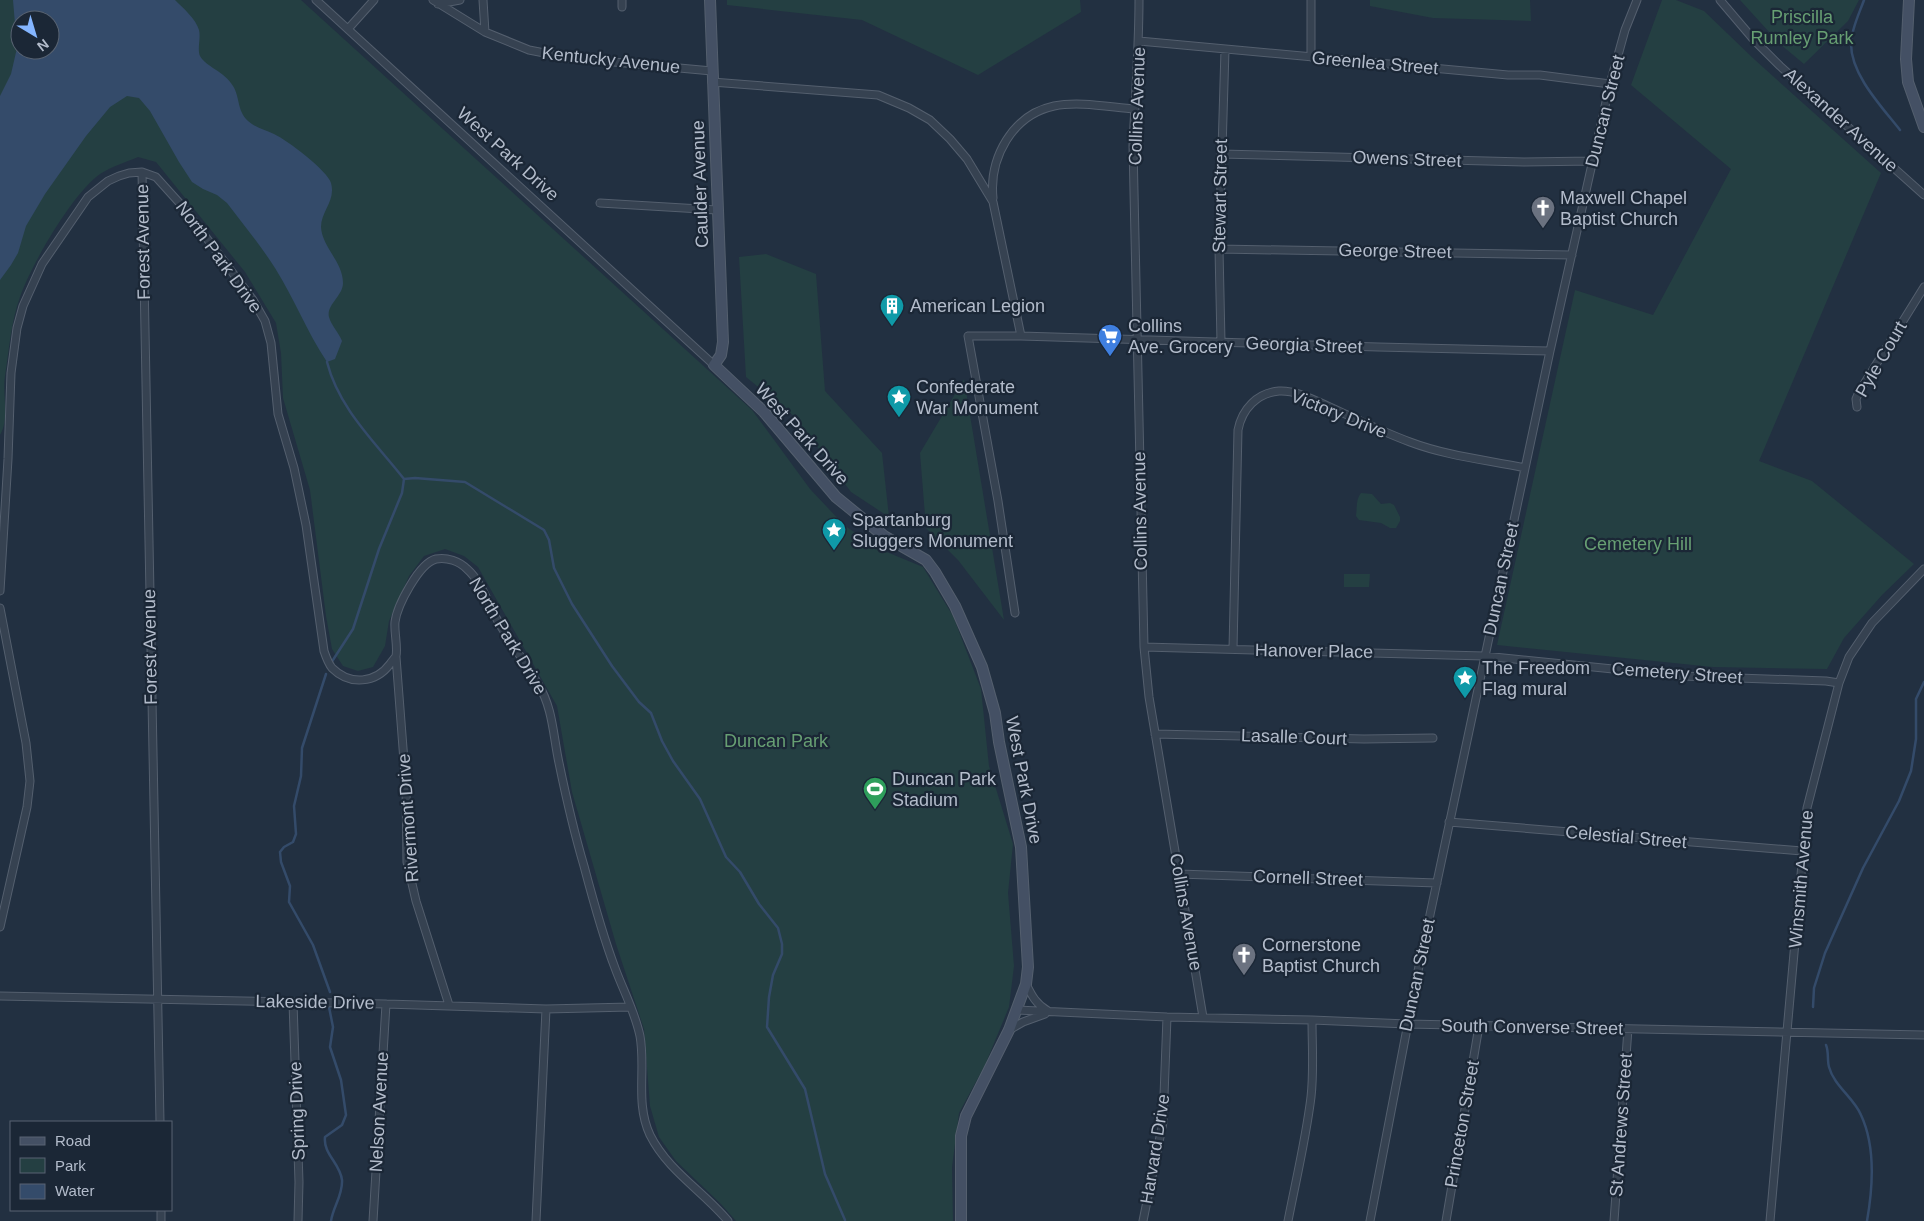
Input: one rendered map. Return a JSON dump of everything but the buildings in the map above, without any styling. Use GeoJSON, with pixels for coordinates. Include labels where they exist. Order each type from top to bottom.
{"type":"FeatureCollection","features":[{"type":"Feature","properties":{"kind":"street","name":"West Park Drive"},"geometry":{"type":"LineString","coordinates":[[316,0],[714,365],[779,428],[836,497],[884,536],[926,560],[954,606],[974,646],[991,693],[999,742],[1020,837],[1029,950],[1026,984],[1017,1010],[966,1116],[961,1136],[961,1221]]}},
{"type":"Feature","properties":{"kind":"street"},"geometry":{"type":"LineString","coordinates":[[348,29],[374,0]]}},
{"type":"Feature","properties":{"kind":"street"},"geometry":{"type":"LineString","coordinates":[[435,2],[460,0]]}},
{"type":"Feature","properties":{"kind":"street"},"geometry":{"type":"LineString","coordinates":[[484,0],[485,32]]}},
{"type":"Feature","properties":{"kind":"street","name":"Caulder Avenue"},"geometry":{"type":"LineString","coordinates":[[710,0],[723,342],[721,354],[714,365]]}},
{"type":"Feature","properties":{"kind":"street","name":"Collins Avenue"},"geometry":{"type":"LineString","coordinates":[[1139,0],[1139,41],[1133,146],[1144,647],[1155,734],[1203,1017]]}},
{"type":"Feature","properties":{"kind":"street"},"geometry":{"type":"LineString","coordinates":[[1311,0],[1311,57]]}},
{"type":"Feature","properties":{"kind":"street","name":"Duncan Street"},"geometry":{"type":"LineString","coordinates":[[1370,1221],[1407,1024],[1550,351],[1610,84],[1625,30],[1637,0]]}},
{"type":"Feature","properties":{"kind":"street","name":"Alexander Avenue"},"geometry":{"type":"LineString","coordinates":[[1720,0],[1754,40],[1780,66],[1924,195]]}},
{"type":"Feature","properties":{"kind":"street"},"geometry":{"type":"LineString","coordinates":[[1909,0],[1906,60],[1908,82],[1924,127]]}},
{"type":"Feature","properties":{"kind":"street","name":"Kentucky Avenue"},"geometry":{"type":"LineString","coordinates":[[435,2],[485,32],[509,43],[549,55],[712,70]]}},
{"type":"Feature","properties":{"kind":"street","name":"Greenlea Street"},"geometry":{"type":"LineString","coordinates":[[1139,41],[1508,75],[1540,74],[1610,84]]}},
{"type":"Feature","properties":{"kind":"street","name":"Stewart Street"},"geometry":{"type":"LineString","coordinates":[[1220,342],[1219,249],[1225,50]]}},
{"type":"Feature","properties":{"kind":"street"},"geometry":{"type":"LineString","coordinates":[[712,82],[842,91],[888,98],[919,113],[937,126],[972,166],[993,202]]}},
{"type":"Feature","properties":{"kind":"street"},"geometry":{"type":"LineString","coordinates":[[1021,336],[993,202],[992,178],[998,154],[1006,139],[1017,126],[1030,116],[1044,109],[1068,104],[1135,109]]}},
{"type":"Feature","properties":{"kind":"street","name":"Owens Street"},"geometry":{"type":"LineString","coordinates":[[1221,154],[1524,162],[1592,161]]}},
{"type":"Feature","properties":{"kind":"street"},"geometry":{"type":"LineString","coordinates":[[0,591],[12,350],[23,306],[32,284],[48,256],[88,197],[102,185],[119,176],[142,172]]}},
{"type":"Feature","properties":{"kind":"street","name":"North Park Drive"},"geometry":{"type":"LineString","coordinates":[[142,172],[156,177],[184,208],[253,300],[265,321],[271,343],[278,414],[301,500],[327,660],[338,673],[346,678],[363,680],[380,675],[396,657],[395,623],[405,594],[422,568],[429,562],[439,559],[449,560],[460,563],[475,578],[498,621],[545,696],[552,719],[558,760],[583,864],[614,966],[635,1020],[640,1039],[641,1101],[649,1133],[666,1161],[728,1221]]}},
{"type":"Feature","properties":{"kind":"street","name":"Forest Avenue"},"geometry":{"type":"LineString","coordinates":[[142,172],[160,1121]]}},
{"type":"Feature","properties":{"kind":"street"},"geometry":{"type":"LineString","coordinates":[[600,203],[717,210]]}},
{"type":"Feature","properties":{"kind":"street","name":"George Street"},"geometry":{"type":"LineString","coordinates":[[1219,249],[1572,255]]}},
{"type":"Feature","properties":{"kind":"street","name":"Pyle Court"},"geometry":{"type":"LineString","coordinates":[[1857,407],[1856,400],[1859,392],[1924,287]]}},
{"type":"Feature","properties":{"kind":"street","name":"Georgia Street"},"geometry":{"type":"LineString","coordinates":[[1015,613],[998,500],[968,336],[1550,351]]}},
{"type":"Feature","properties":{"kind":"street","name":"Victory Drive"},"geometry":{"type":"LineString","coordinates":[[1233,649],[1238,430],[1244,411],[1257,398],[1268,393],[1292,392],[1408,442],[1428,448],[1525,468]]}},
{"type":"Feature","properties":{"kind":"street"},"geometry":{"type":"LineString","coordinates":[[0,456],[8,459]]}},
{"type":"Feature","properties":{"kind":"street","name":"Winsmith Avenue"},"geometry":{"type":"LineString","coordinates":[[1770,1221],[1806,808],[1839,682],[1849,657],[1858,640],[1872,623],[1924,569]]}},
{"type":"Feature","properties":{"kind":"street"},"geometry":{"type":"LineString","coordinates":[[0,608],[26,743],[30,781],[27,807],[0,927]]}},
{"type":"Feature","properties":{"kind":"street","name":"Hanover Place"},"geometry":{"type":"LineString","coordinates":[[1144,647],[1484,656]]}},
{"type":"Feature","properties":{"kind":"street","name":"Cemetery Street"},"geometry":{"type":"LineString","coordinates":[[1484,656],[1682,676],[1839,682]]}},
{"type":"Feature","properties":{"kind":"street","name":"Rivermont Drive"},"geometry":{"type":"LineString","coordinates":[[396,657],[406,787],[408,862],[416,901],[449,1005]]}},
{"type":"Feature","properties":{"kind":"street","name":"Lasalle Court"},"geometry":{"type":"LineString","coordinates":[[1155,734],[1364,739],[1433,738]]}},
{"type":"Feature","properties":{"kind":"street","name":"Celestial Street"},"geometry":{"type":"LineString","coordinates":[[1449,822],[1802,851]]}},
{"type":"Feature","properties":{"kind":"street","name":"Cornell Street"},"geometry":{"type":"LineString","coordinates":[[1179,874],[1437,883]]}},
{"type":"Feature","properties":{"kind":"street"},"geometry":{"type":"LineString","coordinates":[[1026,984],[1032,998],[1050,1013]]}},
{"type":"Feature","properties":{"kind":"street","name":"Lakeside Drive"},"geometry":{"type":"LineString","coordinates":[[0,996],[449,1005],[546,1009],[630,1007]]}},
{"type":"Feature","properties":{"kind":"street","name":"Spring Drive"},"geometry":{"type":"LineString","coordinates":[[293,1002],[300,1182],[298,1221]]}},
{"type":"Feature","properties":{"kind":"street","name":"Nelson Avenue"},"geometry":{"type":"LineString","coordinates":[[373,1221],[386,1004]]}},
{"type":"Feature","properties":{"kind":"street"},"geometry":{"type":"LineString","coordinates":[[536,1221],[546,1009]]}},
{"type":"Feature","properties":{"kind":"street","name":"South Converse Street"},"geometry":{"type":"LineString","coordinates":[[1017,1010],[1050,1013],[1479,1026],[1924,1035]]}},
{"type":"Feature","properties":{"kind":"street","name":"South Converse Street"},"geometry":{"type":"LineString","coordinates":[[1009,1030],[1022,1022],[1050,1013]]}},
{"type":"Feature","properties":{"kind":"street","name":"Harvard Drive"},"geometry":{"type":"LineString","coordinates":[[1143,1221],[1163,1122],[1167,1017]]}},
{"type":"Feature","properties":{"kind":"street"},"geometry":{"type":"LineString","coordinates":[[1288,1221],[1311,1096],[1313,1072],[1312,1020]]}},
{"type":"Feature","properties":{"kind":"street","name":"Princeton Street"},"geometry":{"type":"LineString","coordinates":[[1446,1221],[1479,1026]]}},
{"type":"Feature","properties":{"kind":"street","name":"St Andrews Street"},"geometry":{"type":"LineString","coordinates":[[1614,1221],[1628,1029]]}},
{"type":"Feature","properties":{"kind":"green space","name":"Duncan Park"},"geometry":{"type":"Polygon","coordinates":[[[0,0],[301,0],[752,410],[810,489],[844,525],[877,548],[923,567],[953,616],[981,689],[989,766],[1013,844],[1008,893],[1014,966],[1009,1007],[985,1065],[959,1113],[952,1167],[953,1221],[736,1221],[676,1161],[659,1137],[650,1106],[644,1029],[616,944],[572,792],[557,706],[478,567],[464,556],[445,549],[424,556],[409,576],[389,621],[385,646],[373,667],[358,671],[343,666],[332,649],[310,490],[283,398],[281,353],[276,323],[245,272],[156,162],[138,157],[100,174],[77,197],[43,249],[25,283],[14,316],[4,383],[5,422],[0,435],[0,0]]]}},
{"type":"Feature","properties":{"kind":"green space"},"geometry":{"type":"Polygon","coordinates":[[[727,0],[1080,0],[1081,12],[978,75],[862,20],[727,5],[727,0]]]}},
{"type":"Feature","properties":{"kind":"green space"},"geometry":{"type":"Polygon","coordinates":[[[1370,0],[1530,0],[1531,21],[1433,18],[1370,6],[1370,0]]]}},
{"type":"Feature","properties":{"kind":"green space","name":"Cemetery Hill"},"geometry":{"type":"Polygon","coordinates":[[[1662,0],[1676,0],[1704,11],[1755,60],[1881,173],[1759,461],[1812,481],[1914,564],[1882,595],[1844,638],[1827,669],[1713,667],[1497,645],[1575,290],[1653,315],[1731,169],[1631,85],[1662,0]]]}},
{"type":"Feature","properties":{"kind":"green space","name":"Priscilla Rumley Park"},"geometry":{"type":"Polygon","coordinates":[[[1740,0],[1859,0],[1848,21],[1804,64],[1780,44],[1740,0]]]}},
{"type":"Feature","properties":{"kind":"green space"},"geometry":{"type":"Polygon","coordinates":[[[766,254],[816,274],[825,391],[882,453],[889,517],[851,492],[795,417],[746,377],[739,257],[766,254]]]}},
{"type":"Feature","properties":{"kind":"green space"},"geometry":{"type":"Polygon","coordinates":[[[964,379],[1004,620],[958,560],[926,528],[920,453],[964,379]]]}},
{"type":"Feature","properties":{"kind":"green space"},"geometry":{"type":"Polygon","coordinates":[[[1361,493],[1372,494],[1381,504],[1390,503],[1394,505],[1400,517],[1396,528],[1390,528],[1381,523],[1359,520],[1356,516],[1357,501],[1361,493]]]}},
{"type":"Feature","properties":{"kind":"green space"},"geometry":{"type":"Polygon","coordinates":[[[1344,574],[1370,574],[1369,587],[1344,587],[1344,574]]]}},
{"type":"Feature","properties":{"kind":"water"},"geometry":{"type":"Polygon","coordinates":[[[13,0],[175,0],[192,18],[199,30],[200,56],[233,86],[244,117],[254,125],[280,137],[297,149],[323,171],[331,183],[332,195],[323,216],[321,227],[325,241],[340,268],[343,283],[329,313],[330,320],[342,341],[335,359],[327,362],[282,279],[264,252],[227,203],[217,195],[192,182],[150,111],[139,98],[127,96],[110,107],[86,136],[45,194],[26,226],[18,253],[0,280],[0,96],[11,74],[14,60],[60,60],[60,10],[14,10],[13,0]]]}},
{"type":"Feature","properties":{"kind":"waterway"},"geometry":{"type":"LineString","coordinates":[[1864,0],[1852,33],[1852,56],[1869,90],[1900,130]]}},
{"type":"Feature","properties":{"kind":"waterway"},"geometry":{"type":"LineString","coordinates":[[327,362],[340,395],[349,410],[404,479],[402,493],[379,549],[353,629],[331,663]]}},
{"type":"Feature","properties":{"kind":"waterway"},"geometry":{"type":"LineString","coordinates":[[404,479],[415,478],[465,482],[544,530],[549,540],[554,568],[572,604],[612,666],[639,702],[651,713],[662,741],[673,761],[700,799],[726,857],[740,872],[759,904],[778,928],[782,944],[782,954],[773,975],[767,1027],[805,1089],[825,1174],[845,1220]]}},
{"type":"Feature","properties":{"kind":"waterway"},"geometry":{"type":"LineString","coordinates":[[326,674],[302,748],[301,776],[294,806],[296,834],[293,842],[284,847],[280,852],[281,862],[290,886],[289,902],[313,945],[330,992]]}},
{"type":"Feature","properties":{"kind":"waterway"},"geometry":{"type":"LineString","coordinates":[[1813,1007],[1814,988],[1825,953],[1863,868],[1899,801],[1911,771],[1916,739],[1916,699],[1924,682]]}},
{"type":"Feature","properties":{"kind":"waterway"},"geometry":{"type":"LineString","coordinates":[[329,1007],[333,1027],[330,1047],[341,1080],[346,1115],[342,1125],[325,1137],[329,1154],[338,1168],[342,1180],[341,1191],[331,1221]]}},
{"type":"Feature","properties":{"kind":"waterway"},"geometry":{"type":"LineString","coordinates":[[1826,1045],[1828,1064],[1832,1074],[1839,1086],[1858,1109],[1866,1127],[1872,1167],[1871,1195],[1867,1221]]}},
{"type":"Feature","properties":{"kind":"place","name":"Maxwell Chapel Baptist Church"},"geometry":{"type":"Point","coordinates":[1543,229]}},
{"type":"Feature","properties":{"kind":"place","name":"American Legion"},"geometry":{"type":"Point","coordinates":[892,327]}},
{"type":"Feature","properties":{"kind":"place","name":"Collins Ave. Grocery"},"geometry":{"type":"Point","coordinates":[1110,357]}},
{"type":"Feature","properties":{"kind":"place","name":"Confederate War Monument"},"geometry":{"type":"Point","coordinates":[899,418]}},
{"type":"Feature","properties":{"kind":"place","name":"Spartanburg Sluggers Monument"},"geometry":{"type":"Point","coordinates":[834,551]}},
{"type":"Feature","properties":{"kind":"place","name":"The Freedom Flag mural"},"geometry":{"type":"Point","coordinates":[1465,699]}},
{"type":"Feature","properties":{"kind":"place","name":"Duncan Park Stadium"},"geometry":{"type":"Point","coordinates":[875,810]}},
{"type":"Feature","properties":{"kind":"place","name":"Cornerstone Baptist Church"},"geometry":{"type":"Point","coordinates":[1244,976]}}]}
